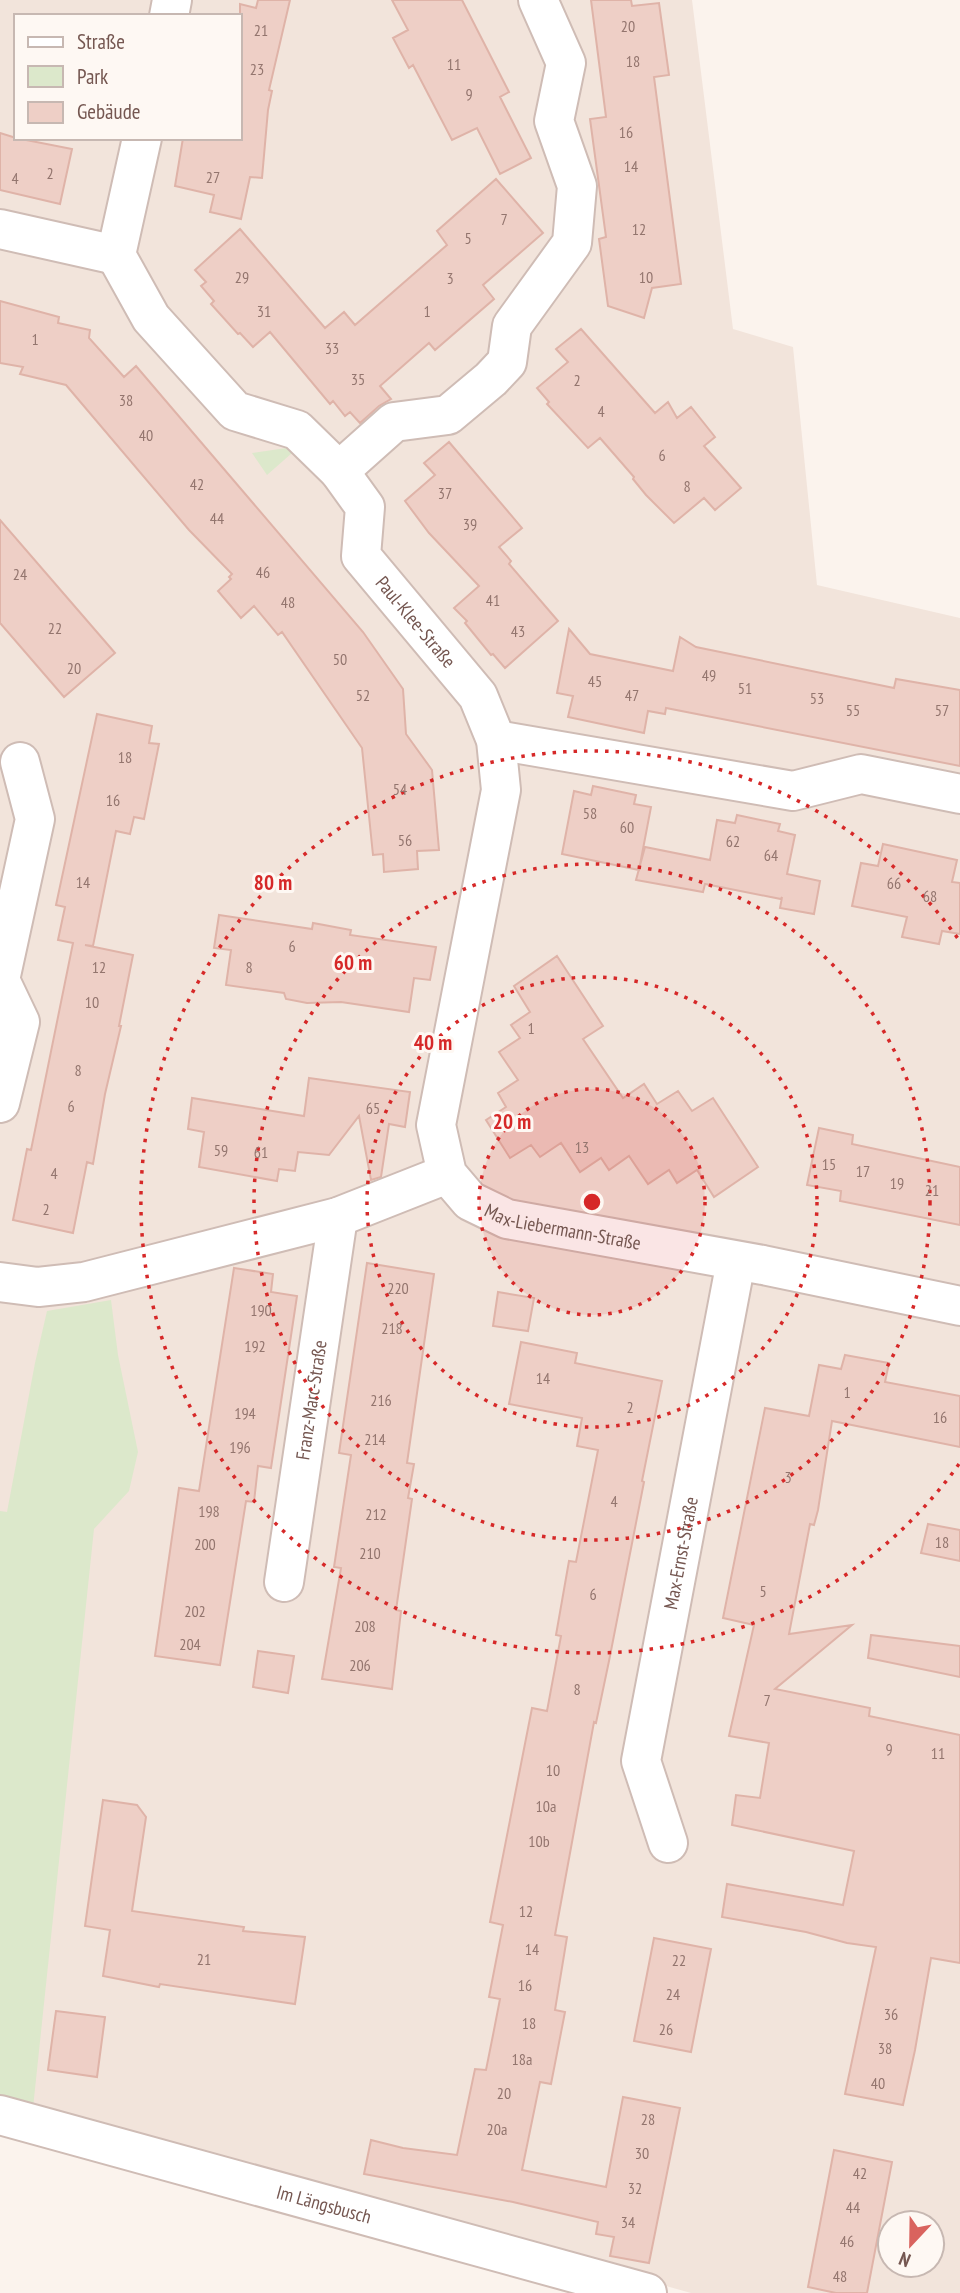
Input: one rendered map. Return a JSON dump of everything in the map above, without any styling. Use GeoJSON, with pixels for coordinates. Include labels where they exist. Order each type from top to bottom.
{"type":"FeatureCollection","features":[{"type":"Feature","properties":{"kind":"street"},"geometry":{"type":"LineString","coordinates":[[339,471],[394,422],[448,415],[491,379],[507,362],[512,326],[572,243],[577,186],[555,121],[566,63],[538,0]]}},
{"type":"Feature","properties":{"kind":"street"},"geometry":{"type":"LineString","coordinates":[[0,229],[116,255],[142,140]]}},
{"type":"Feature","properties":{"kind":"street","name":"Paul-Klee-Straße"},"geometry":{"type":"LineString","coordinates":[[116,255],[151,318],[235,411],[297,430],[339,471],[365,507],[361,556],[478,696],[496,740]]}},
{"type":"Feature","properties":{"kind":"street"},"geometry":{"type":"LineString","coordinates":[[496,740],[793,791],[861,774],[960,794]]}},
{"type":"Feature","properties":{"kind":"street","name":"Max-Liebermann-Straße"},"geometry":{"type":"LineString","coordinates":[[496,740],[501,790],[436,1125],[447,1174],[470,1201],[506,1219],[960,1306]]}},
{"type":"Feature","properties":{"kind":"street"},"geometry":{"type":"LineString","coordinates":[[0,1103],[20,1022],[0,980],[35,819],[20,762]]}},
{"type":"Feature","properties":{"kind":"street"},"geometry":{"type":"LineString","coordinates":[[0,1282],[38,1287],[84,1282],[338,1217],[447,1174]]}},
{"type":"Feature","properties":{"kind":"street","name":"Franz-Marc-Straße"},"geometry":{"type":"LineString","coordinates":[[284,1581],[338,1217]]}},
{"type":"Feature","properties":{"kind":"street","name":"Max-Ernst-Straße"},"geometry":{"type":"LineString","coordinates":[[668,1843],[641,1761],[736,1261]]}},
{"type":"Feature","properties":{"kind":"street","name":"Im Längsbusch"},"geometry":{"type":"LineString","coordinates":[[0,2115],[647,2293]]}},
{"type":"Feature","properties":{"kind":"shaded area"},"geometry":{"type":"Polygon","coordinates":[[[0,0],[692,0],[733,329],[793,347],[817,585],[960,618],[960,2293],[691,2293],[0,2099],[0,0]]]}},
{"type":"Feature","properties":{"kind":"green space"},"geometry":{"type":"Polygon","coordinates":[[[300,446],[267,475],[252,453],[300,446]]]}},
{"type":"Feature","properties":{"kind":"green space"},"geometry":{"type":"Polygon","coordinates":[[[111,1300],[118,1355],[138,1452],[129,1491],[94,1529],[33,2108],[0,2099],[0,1511],[7,1512],[47,1311],[111,1300]]]}},
{"type":"Feature","properties":{"kind":"building"},"geometry":{"type":"Polygon","coordinates":[[[258,0],[290,0],[269,90],[272,91],[262,178],[250,177],[241,219],[210,212],[214,195],[175,186],[183,140],[242,140],[240,4],[256,8],[258,0]]]}},
{"type":"Feature","properties":{"kind":"building"},"geometry":{"type":"Polygon","coordinates":[[[392,0],[462,0],[509,92],[500,97],[531,158],[500,174],[477,128],[452,140],[413,65],[409,68],[393,38],[408,30],[392,0]]]}},
{"type":"Feature","properties":{"kind":"building"},"geometry":{"type":"Polygon","coordinates":[[[591,0],[631,0],[632,6],[659,3],[669,75],[654,77],[681,284],[652,288],[644,318],[608,306],[599,239],[606,237],[590,119],[606,117],[591,0]]]}},
{"type":"Feature","properties":{"kind":"building"},"geometry":{"type":"Polygon","coordinates":[[[0,133],[14,137],[14,140],[72,149],[60,204],[0,190],[0,133]]]}},
{"type":"Feature","properties":{"kind":"building"},"geometry":{"type":"Polygon","coordinates":[[[496,179],[543,233],[483,285],[494,299],[435,350],[429,343],[380,386],[391,399],[360,423],[350,412],[345,416],[333,401],[330,404],[270,332],[253,347],[238,334],[211,304],[214,301],[201,286],[206,282],[195,270],[240,229],[325,328],[344,312],[355,325],[447,245],[437,231],[496,179]]]}},
{"type":"Feature","properties":{"kind":"building"},"geometry":{"type":"Polygon","coordinates":[[[0,301],[59,317],[58,323],[90,330],[89,338],[124,377],[136,366],[363,632],[403,689],[406,734],[432,770],[439,850],[417,851],[418,869],[384,872],[383,854],[373,855],[362,748],[282,632],[278,635],[254,606],[241,618],[218,591],[231,579],[229,577],[232,574],[189,530],[66,385],[20,374],[23,367],[0,363],[0,301]]]}},
{"type":"Feature","properties":{"kind":"building"},"geometry":{"type":"Polygon","coordinates":[[[581,329],[655,413],[668,402],[677,418],[691,407],[715,437],[704,446],[741,488],[715,510],[704,498],[674,523],[646,495],[600,438],[588,448],[547,404],[549,402],[537,388],[568,362],[556,349],[581,329]]]}},
{"type":"Feature","properties":{"kind":"building"},"geometry":{"type":"Polygon","coordinates":[[[449,442],[522,528],[499,547],[511,561],[509,564],[558,621],[505,668],[491,655],[465,623],[467,621],[454,608],[479,586],[429,533],[405,501],[435,475],[424,463],[449,442]]]}},
{"type":"Feature","properties":{"kind":"building"},"geometry":{"type":"Polygon","coordinates":[[[0,520],[115,653],[64,697],[0,623],[0,520]]]}},
{"type":"Feature","properties":{"kind":"building"},"geometry":{"type":"Polygon","coordinates":[[[569,629],[590,654],[673,671],[680,637],[696,647],[894,688],[896,679],[960,690],[960,766],[666,708],[665,714],[648,711],[644,733],[568,717],[573,696],[557,693],[569,629]]]}},
{"type":"Feature","properties":{"kind":"building"},"geometry":{"type":"Polygon","coordinates":[[[97,714],[152,726],[149,743],[159,744],[144,819],[134,817],[130,834],[116,831],[93,946],[85,945],[133,955],[93,1164],[87,1162],[73,1233],[13,1220],[27,1149],[31,1150],[73,943],[58,940],[65,907],[56,905],[97,714]]]}},
{"type":"Feature","properties":{"kind":"building"},"geometry":{"type":"Polygon","coordinates":[[[593,786],[636,795],[634,804],[651,807],[639,870],[562,854],[574,791],[591,795],[593,786]]]}},
{"type":"Feature","properties":{"kind":"building"},"geometry":{"type":"Polygon","coordinates":[[[737,815],[780,824],[778,831],[795,835],[787,874],[820,881],[814,914],[780,908],[782,897],[781,899],[705,884],[703,892],[636,880],[645,847],[710,860],[717,820],[735,823],[737,815]]]}},
{"type":"Feature","properties":{"kind":"building"},"geometry":{"type":"Polygon","coordinates":[[[883,844],[957,860],[952,882],[960,883],[960,934],[942,931],[939,944],[902,937],[907,917],[852,906],[861,863],[878,866],[883,844]]]}},
{"type":"Feature","properties":{"kind":"building"},"geometry":{"type":"Polygon","coordinates":[[[219,915],[312,929],[313,923],[351,930],[350,935],[436,947],[430,980],[414,978],[409,1012],[341,1002],[307,1003],[286,999],[284,993],[226,985],[231,950],[214,948],[219,915]]]}},
{"type":"Feature","properties":{"kind":"building"},"geometry":{"type":"Polygon","coordinates":[[[557,956],[603,1026],[583,1039],[623,1098],[644,1084],[657,1104],[678,1091],[692,1111],[713,1098],[758,1167],[714,1197],[697,1170],[677,1183],[669,1170],[648,1184],[629,1156],[609,1170],[601,1158],[580,1172],[561,1143],[540,1157],[531,1145],[510,1158],[486,1120],[506,1107],[498,1093],[518,1080],[499,1052],[520,1038],[511,1025],[530,1012],[514,986],[557,956]]]}},
{"type":"Feature","properties":{"kind":"building"},"geometry":{"type":"Polygon","coordinates":[[[309,1078],[410,1092],[405,1127],[389,1124],[381,1177],[371,1180],[359,1116],[329,1155],[298,1152],[295,1171],[279,1169],[277,1181],[199,1167],[204,1132],[188,1129],[192,1098],[304,1116],[309,1078]]]}},
{"type":"Feature","properties":{"kind":"building"},"geometry":{"type":"Polygon","coordinates":[[[819,1128],[853,1135],[852,1144],[960,1167],[960,1225],[840,1201],[841,1191],[807,1185],[819,1128]]]}},
{"type":"Feature","properties":{"kind":"building"},"geometry":{"type":"Polygon","coordinates":[[[367,1263],[434,1274],[407,1463],[414,1464],[408,1498],[412,1499],[396,1610],[401,1611],[392,1689],[322,1679],[341,1568],[334,1567],[351,1455],[339,1453],[367,1263]]]}},
{"type":"Feature","properties":{"kind":"building"},"geometry":{"type":"Polygon","coordinates":[[[234,1268],[273,1274],[271,1292],[297,1296],[271,1468],[258,1466],[254,1502],[246,1501],[220,1665],[155,1656],[179,1488],[199,1491],[234,1268]]]}},
{"type":"Feature","properties":{"kind":"building"},"geometry":{"type":"Polygon","coordinates":[[[498,1292],[534,1298],[528,1331],[493,1326],[498,1292]]]}},
{"type":"Feature","properties":{"kind":"building"},"geometry":{"type":"Polygon","coordinates":[[[521,1342],[577,1353],[575,1363],[662,1381],[609,1661],[596,1723],[594,1722],[555,1935],[567,1937],[555,2010],[565,2012],[551,2084],[540,2082],[522,2170],[606,2187],[623,2097],[680,2108],[649,2263],[610,2256],[614,2237],[596,2234],[598,2222],[513,2202],[364,2174],[371,2140],[403,2148],[457,2155],[475,2069],[486,2070],[500,1999],[489,1997],[503,1925],[490,1922],[532,1708],[547,1711],[561,1636],[556,1635],[569,1561],[576,1562],[598,1450],[577,1446],[582,1418],[509,1404],[521,1342]]]}},
{"type":"Feature","properties":{"kind":"building"},"geometry":{"type":"Polygon","coordinates":[[[845,1355],[889,1363],[885,1382],[960,1396],[960,1447],[832,1421],[818,1510],[814,1525],[810,1524],[789,1634],[852,1625],[775,1689],[870,1708],[869,1716],[960,1735],[960,1963],[931,1958],[903,2105],[845,2094],[876,1947],[722,1917],[727,1884],[843,1905],[854,1851],[732,1825],[736,1795],[760,1798],[769,1743],[729,1736],[754,1625],[723,1618],[765,1408],[809,1416],[819,1365],[841,1369],[845,1355]]]}},
{"type":"Feature","properties":{"kind":"building"},"geometry":{"type":"Polygon","coordinates":[[[928,1524],[960,1530],[960,1561],[921,1553],[928,1524]]]}},
{"type":"Feature","properties":{"kind":"building"},"geometry":{"type":"Polygon","coordinates":[[[871,1635],[960,1646],[960,1677],[868,1658],[871,1635]]]}},
{"type":"Feature","properties":{"kind":"building"},"geometry":{"type":"Polygon","coordinates":[[[258,1651],[294,1656],[288,1693],[253,1687],[258,1651]]]}},
{"type":"Feature","properties":{"kind":"building"},"geometry":{"type":"Polygon","coordinates":[[[103,1800],[137,1805],[146,1817],[132,1911],[244,1927],[243,1931],[305,1937],[295,2004],[160,1984],[159,1987],[103,1976],[110,1930],[85,1926],[103,1800]]]}},
{"type":"Feature","properties":{"kind":"building"},"geometry":{"type":"Polygon","coordinates":[[[654,1938],[711,1949],[691,2052],[634,2041],[654,1938]]]}},
{"type":"Feature","properties":{"kind":"building"},"geometry":{"type":"Polygon","coordinates":[[[56,2011],[105,2017],[97,2077],[48,2070],[56,2011]]]}},
{"type":"Feature","properties":{"kind":"building"},"geometry":{"type":"Polygon","coordinates":[[[834,2150],[892,2162],[883,2209],[876,2209],[876,2246],[867,2293],[836,2293],[808,2287],[834,2150]]]}}]}
